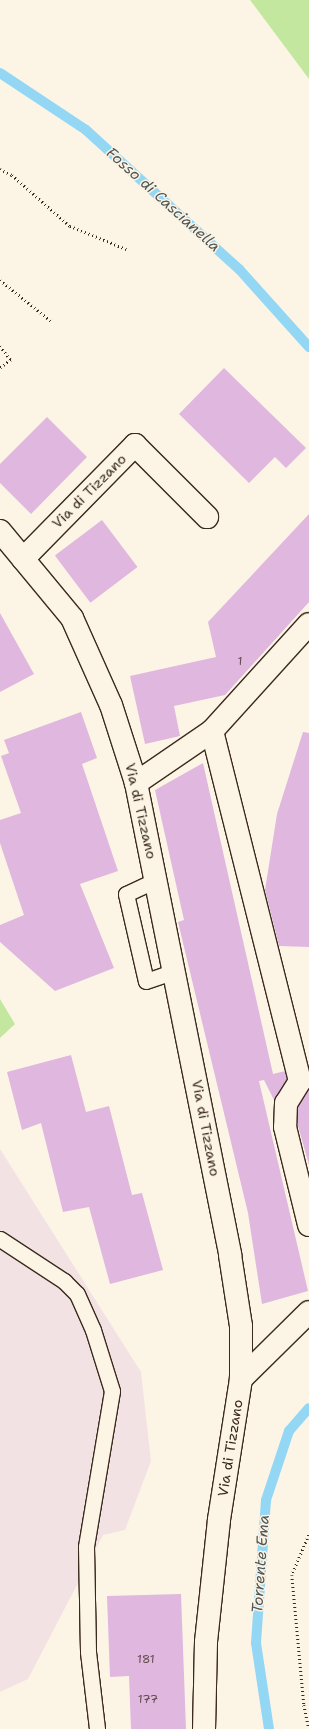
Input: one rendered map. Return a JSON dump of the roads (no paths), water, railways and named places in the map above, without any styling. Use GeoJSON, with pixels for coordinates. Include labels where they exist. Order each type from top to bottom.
{"type":"FeatureCollection","features":[{"type":"Feature","properties":{"kind":"main road","name":"Via di Tizzano"},"geometry":{"type":"LineString","coordinates":[[23,559],[135,445],[207,517]]}},
{"type":"Feature","properties":{"kind":"main road","name":"Via di Tizzano"},"geometry":{"type":"LineString","coordinates":[[0,531],[72,618],[112,705],[136,783],[175,971],[230,1255],[241,1326],[241,1379],[219,1520],[206,1635],[204,1729]]}},
{"type":"Feature","properties":{"kind":"main road"},"geometry":{"type":"LineString","coordinates":[[136,783],[212,731],[309,624]]}},
{"type":"Feature","properties":{"kind":"main road"},"geometry":{"type":"LineString","coordinates":[[212,731],[300,1081],[286,1103],[285,1127],[309,1225]]}},
{"type":"Feature","properties":{"kind":"main road"},"geometry":{"type":"LineString","coordinates":[[241,1379],[309,1312]]}},
{"type":"Feature","properties":{"kind":"lane"},"geometry":{"type":"LineString","coordinates":[[156,880],[126,894],[146,981],[175,971]]}},
{"type":"Feature","properties":{"kind":"lane"},"geometry":{"type":"LineString","coordinates":[[0,1239],[64,1281],[77,1294],[93,1330],[112,1391],[86,1547],[88,1652],[97,1729]]}},
{"type":"Feature","properties":{"kind":"waterway","name":"Fosso di Cascianella"},"geometry":{"type":"LineString","coordinates":[[0,73],[86,130],[239,269],[309,347]]}},
{"type":"Feature","properties":{"kind":"waterway","name":"Torrente Ema"},"geometry":{"type":"LineString","coordinates":[[269,1729],[256,1643],[266,1500],[289,1431],[309,1408]]}}]}
